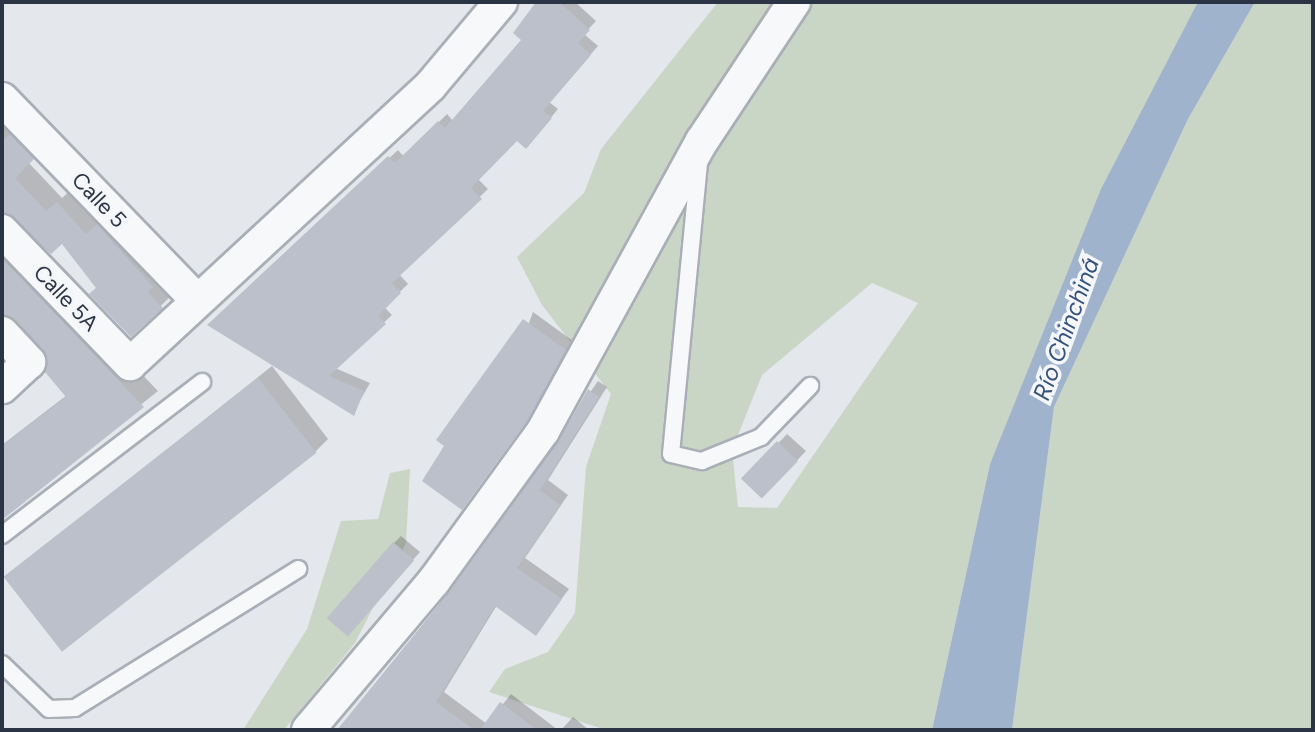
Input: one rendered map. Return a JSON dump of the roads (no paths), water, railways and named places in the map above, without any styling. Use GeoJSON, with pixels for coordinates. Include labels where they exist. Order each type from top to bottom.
{"type":"FeatureCollection","features":[{"type":"Feature","properties":{"kind":"street"},"geometry":{"type":"LineString","coordinates":[[197,300],[431,85],[501,2]]}},
{"type":"Feature","properties":{"kind":"street"},"geometry":{"type":"LineString","coordinates":[[308,730],[434,581],[543,431],[702,141],[794,2]]}},
{"type":"Feature","properties":{"kind":"street","name":"Calle 5"},"geometry":{"type":"LineString","coordinates":[[2,99],[197,300]]}},
{"type":"Feature","properties":{"kind":"street","name":"Calle 5A"},"geometry":{"type":"LineString","coordinates":[[2,231],[130,364],[197,300]]}},
{"type":"Feature","properties":{"kind":"street"},"geometry":{"type":"LineString","coordinates":[[2,333],[29,362],[2,387]]}},
{"type":"Feature","properties":{"kind":"lane"},"geometry":{"type":"LineString","coordinates":[[702,141],[671,454],[702,461],[761,437],[810,386]]}},
{"type":"Feature","properties":{"kind":"lane"},"geometry":{"type":"LineString","coordinates":[[2,535],[202,382]]}},
{"type":"Feature","properties":{"kind":"lane"},"geometry":{"type":"LineString","coordinates":[[2,664],[49,709],[75,708],[298,569]]}},
{"type":"Feature","properties":{"kind":"water","name":"Río Chinchiná"},"geometry":{"type":"Polygon","coordinates":[[[1198,2],[1255,2],[1188,119],[1054,407],[1012,730],[932,730],[990,464],[1101,189],[1198,2]]]}}]}
